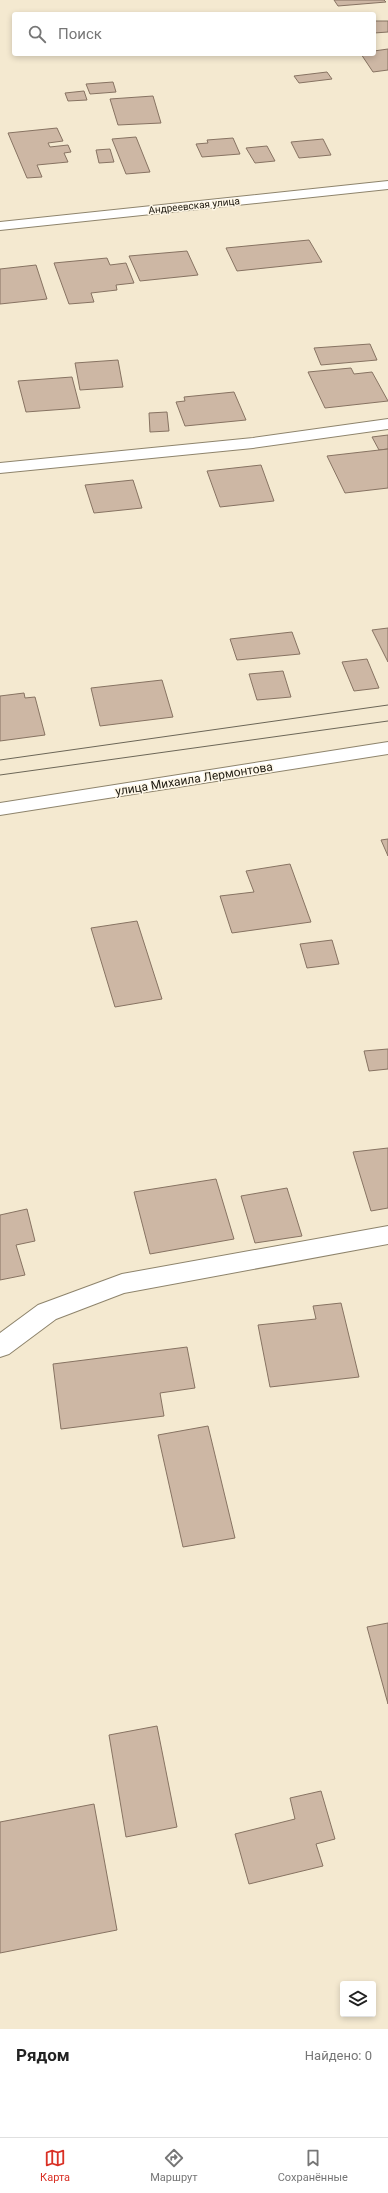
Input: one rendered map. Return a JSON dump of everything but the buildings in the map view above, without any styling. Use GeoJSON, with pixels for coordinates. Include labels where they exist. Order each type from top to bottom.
{"type":"FeatureCollection","features":[{"type":"Feature","properties":{"kind":"street","name":"Андреевская улица"},"geometry":{"type":"LineString","coordinates":[[0,226],[388,184]]}},
{"type":"Feature","properties":{"kind":"street"},"geometry":{"type":"LineString","coordinates":[[0,468],[253,443],[388,424]]}},
{"type":"Feature","properties":{"kind":"street","name":"улица Михаила Лермонтова"},"geometry":{"type":"LineString","coordinates":[[0,809],[388,748]]}},
{"type":"Feature","properties":{"kind":"street"},"geometry":{"type":"LineString","coordinates":[[0,1348],[47,1312],[122,1284],[388,1235]]}},
{"type":"Feature","properties":{"kind":"tram line"},"geometry":{"type":"LineString","coordinates":[[0,760],[388,705]]}},
{"type":"Feature","properties":{"kind":"tram line"},"geometry":{"type":"LineString","coordinates":[[0,775],[388,721]]}}]}
